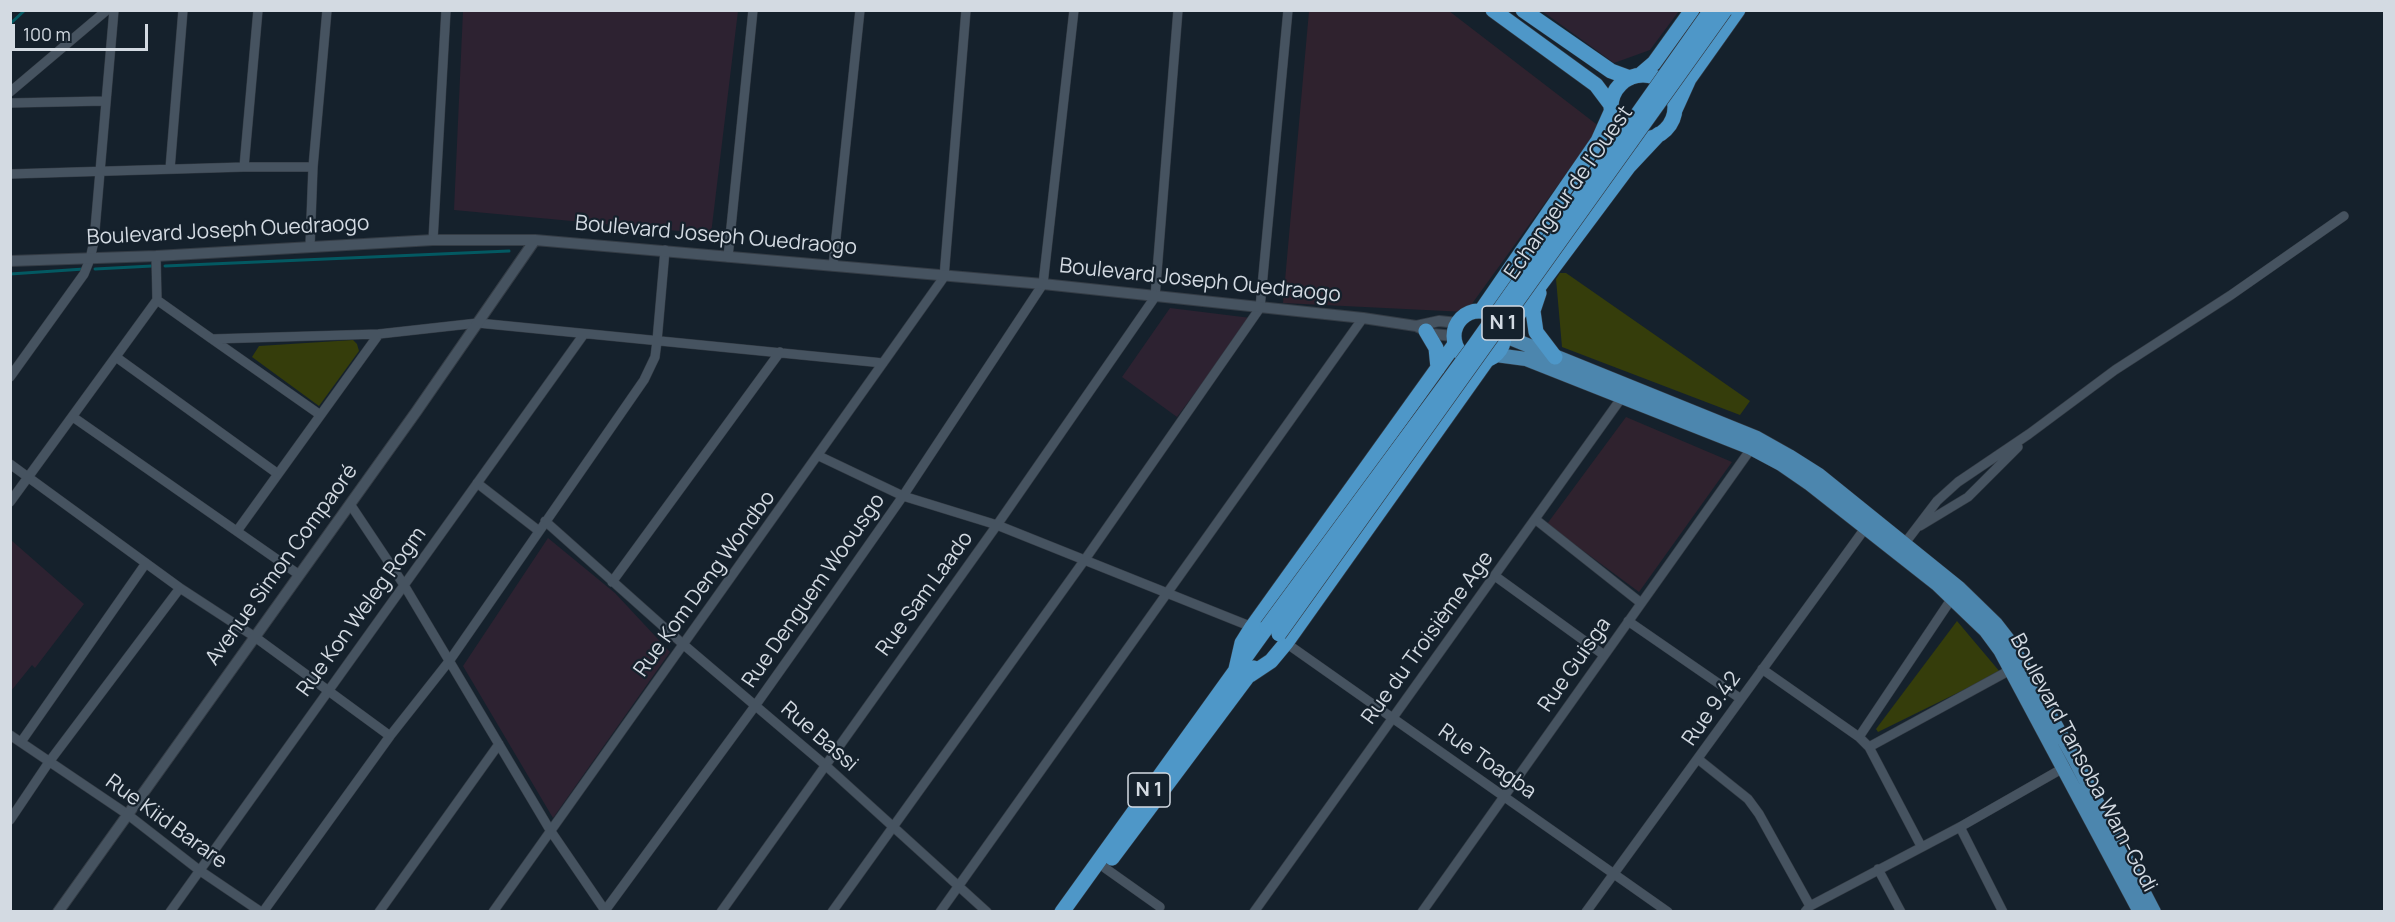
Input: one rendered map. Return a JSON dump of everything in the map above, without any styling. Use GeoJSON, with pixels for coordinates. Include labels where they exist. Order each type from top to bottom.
{"type":"FeatureCollection","features":[{"type":"Feature","properties":{"kind":"highway"},"geometry":{"type":"LineString","coordinates":[[1493,10],[1596,85],[1611,108],[1617,126],[1629,136],[1644,138],[1659,134]]}},
{"type":"Feature","properties":{"kind":"highway"},"geometry":{"type":"LineString","coordinates":[[1523,10],[1611,71],[1635,76],[1654,76],[1666,84],[1673,96],[1675,110]]}},
{"type":"Feature","properties":{"kind":"highway","name":"N 1"},"geometry":{"type":"LineString","coordinates":[[1481,311],[1598,141],[1619,86],[1654,63],[1692,10]]}},
{"type":"Feature","properties":{"kind":"highway","name":"N 1"},"geometry":{"type":"LineString","coordinates":[[1070,912],[1105,868],[1711,10]]}},
{"type":"Feature","properties":{"kind":"highway","name":"Echangeur de l'Ouest"},"geometry":{"type":"LineString","coordinates":[[1271,633],[1725,10]]}},
{"type":"Feature","properties":{"kind":"highway","name":"N 1"},"geometry":{"type":"LineString","coordinates":[[1062,912],[1243,672],[1242,643],[1271,633],[1502,347],[1505,334],[1629,166],[1670,124],[1689,79],[1738,10]]}},
{"type":"Feature","properties":{"kind":"highway"},"geometry":{"type":"LineString","coordinates":[[1542,282],[1533,311],[1533,322],[1536,332],[1555,357]]}},
{"type":"Feature","properties":{"kind":"highway","name":"N 1"},"geometry":{"type":"LineString","coordinates":[[1271,633],[1437,368],[1468,314],[1481,311],[1497,318],[1505,334]]}},
{"type":"Feature","properties":{"kind":"highway"},"geometry":{"type":"LineString","coordinates":[[1421,328],[1436,348],[1437,368]]}},
{"type":"Feature","properties":{"kind":"highway","name":"N 1"},"geometry":{"type":"LineString","coordinates":[[1456,334],[1464,357],[1479,362],[1492,358]]}},
{"type":"Feature","properties":{"kind":"main road"},"geometry":{"type":"LineString","coordinates":[[1505,334],[1626,392]]}},
{"type":"Feature","properties":{"kind":"main road","name":"Boulevard Tansoba Wam-Godi"},"geometry":{"type":"LineString","coordinates":[[1492,358],[1526,358],[1626,392],[1754,443],[1819,475],[1959,588],[1996,624],[2010,642],[2070,752],[2143,909]]}},
{"type":"Feature","properties":{"kind":"main road","name":"Boulevard Tansoba Wam-Godi"},"geometry":{"type":"LineString","coordinates":[[1754,443],[1866,527],[1952,598],[1986,631],[2012,669],[2143,909]]}},
{"type":"Feature","properties":{"kind":"street"},"geometry":{"type":"LineString","coordinates":[[10,92],[107,10]]}},
{"type":"Feature","properties":{"kind":"street"},"geometry":{"type":"LineString","coordinates":[[10,377],[84,274],[90,259],[101,171],[114,10]]}},
{"type":"Feature","properties":{"kind":"street"},"geometry":{"type":"LineString","coordinates":[[170,169],[183,10]]}},
{"type":"Feature","properties":{"kind":"street"},"geometry":{"type":"LineString","coordinates":[[244,167],[258,10]]}},
{"type":"Feature","properties":{"kind":"street"},"geometry":{"type":"LineString","coordinates":[[310,246],[313,167],[327,10]]}},
{"type":"Feature","properties":{"kind":"street"},"geometry":{"type":"LineString","coordinates":[[433,240],[446,10]]}},
{"type":"Feature","properties":{"kind":"street"},"geometry":{"type":"LineString","coordinates":[[728,257],[753,10]]}},
{"type":"Feature","properties":{"kind":"street"},"geometry":{"type":"LineString","coordinates":[[833,266],[860,10]]}},
{"type":"Feature","properties":{"kind":"street"},"geometry":{"type":"LineString","coordinates":[[944,277],[966,10]]}},
{"type":"Feature","properties":{"kind":"street"},"geometry":{"type":"LineString","coordinates":[[1043,284],[1074,10]]}},
{"type":"Feature","properties":{"kind":"street"},"geometry":{"type":"LineString","coordinates":[[1155,297],[1178,10]]}},
{"type":"Feature","properties":{"kind":"street"},"geometry":{"type":"LineString","coordinates":[[832,912],[1086,558],[1260,308],[1288,10]]}},
{"type":"Feature","properties":{"kind":"street"},"geometry":{"type":"LineString","coordinates":[[10,104],[105,101]]}},
{"type":"Feature","properties":{"kind":"street"},"geometry":{"type":"LineString","coordinates":[[10,174],[313,167]]}},
{"type":"Feature","properties":{"kind":"street"},"geometry":{"type":"LineString","coordinates":[[1905,543],[1937,501],[1958,482],[2029,434],[2098,382],[2231,295],[2344,216]]}},
{"type":"Feature","properties":{"kind":"street","name":"Boulevard Joseph Ouedraogo"},"geometry":{"type":"LineString","coordinates":[[10,261],[156,256],[433,240],[536,240],[1043,284],[1363,318],[1421,328],[1439,321],[1456,334]]}},
{"type":"Feature","properties":{"kind":"street","name":"Avenue Simon Compaoré"},"geometry":{"type":"LineString","coordinates":[[58,912],[536,240]]}},
{"type":"Feature","properties":{"kind":"street"},"geometry":{"type":"LineString","coordinates":[[262,912],[390,736],[450,660],[644,380],[655,357],[665,250]]}},
{"type":"Feature","properties":{"kind":"street"},"geometry":{"type":"LineString","coordinates":[[10,502],[157,300],[156,256]]}},
{"type":"Feature","properties":{"kind":"street","name":"Rue Kom Deng Wondbo"},"geometry":{"type":"LineString","coordinates":[[493,912],[944,277]]}},
{"type":"Feature","properties":{"kind":"street","name":"Rue Denguem Woousgo"},"geometry":{"type":"LineString","coordinates":[[605,911],[756,706],[903,496],[1043,284]]}},
{"type":"Feature","properties":{"kind":"street","name":"Rue Sam Laado"},"geometry":{"type":"LineString","coordinates":[[720,912],[997,525],[1155,297]]}},
{"type":"Feature","properties":{"kind":"street"},"geometry":{"type":"LineString","coordinates":[[157,300],[319,414]]}},
{"type":"Feature","properties":{"kind":"street"},"geometry":{"type":"LineString","coordinates":[[940,912],[1363,318]]}},
{"type":"Feature","properties":{"kind":"street"},"geometry":{"type":"LineString","coordinates":[[212,339],[378,334],[478,323],[883,363]]}},
{"type":"Feature","properties":{"kind":"street"},"geometry":{"type":"LineString","coordinates":[[237,531],[378,334]]}},
{"type":"Feature","properties":{"kind":"street","name":"Rue Kon Weleg Rogm"},"geometry":{"type":"LineString","coordinates":[[170,912],[584,334]]}},
{"type":"Feature","properties":{"kind":"street"},"geometry":{"type":"LineString","coordinates":[[612,582],[780,352]]}},
{"type":"Feature","properties":{"kind":"street"},"geometry":{"type":"LineString","coordinates":[[116,357],[278,474]]}},
{"type":"Feature","properties":{"kind":"street","name":"Rue du Troisième Age"},"geometry":{"type":"LineString","coordinates":[[1254,912],[1626,392]]}},
{"type":"Feature","properties":{"kind":"street"},"geometry":{"type":"LineString","coordinates":[[73,417],[298,574]]}},
{"type":"Feature","properties":{"kind":"street"},"geometry":{"type":"LineString","coordinates":[[1916,529],[1968,497],[2029,434]]}},
{"type":"Feature","properties":{"kind":"street","name":"Rue Guisga"},"geometry":{"type":"LineString","coordinates":[[1422,912],[1754,443]]}},
{"type":"Feature","properties":{"kind":"street","name":"Rue Toagba"},"geometry":{"type":"LineString","coordinates":[[819,456],[903,496],[997,525],[1086,558],[1271,633],[1668,912]]}},
{"type":"Feature","properties":{"kind":"street"},"geometry":{"type":"LineString","coordinates":[[10,464],[180,588],[255,637],[390,736]]}},
{"type":"Feature","properties":{"kind":"street"},"geometry":{"type":"LineString","coordinates":[[477,483],[539,531]]}},
{"type":"Feature","properties":{"kind":"street"},"geometry":{"type":"LineString","coordinates":[[350,504],[404,585],[550,830],[605,911]]}},
{"type":"Feature","properties":{"kind":"street"},"geometry":{"type":"LineString","coordinates":[[1535,519],[1641,603]]}},
{"type":"Feature","properties":{"kind":"street","name":"Rue Bassi"},"geometry":{"type":"LineString","coordinates":[[545,520],[684,645],[824,764],[987,912]]}},
{"type":"Feature","properties":{"kind":"street","name":"Rue 9.42"},"geometry":{"type":"LineString","coordinates":[[1586,912],[1866,527]]}},
{"type":"Feature","properties":{"kind":"street"},"geometry":{"type":"LineString","coordinates":[[21,742],[146,563]]}},
{"type":"Feature","properties":{"kind":"street"},"geometry":{"type":"LineString","coordinates":[[1495,576],[1604,655]]}},
{"type":"Feature","properties":{"kind":"street"},"geometry":{"type":"LineString","coordinates":[[10,820],[49,762],[180,588]]}},
{"type":"Feature","properties":{"kind":"street"},"geometry":{"type":"LineString","coordinates":[[1859,737],[1952,598]]}},
{"type":"Feature","properties":{"kind":"street"},"geometry":{"type":"LineString","coordinates":[[1628,621],[1741,699]]}},
{"type":"Feature","properties":{"kind":"street"},"geometry":{"type":"LineString","coordinates":[[1762,669],[1859,737],[1869,747],[1921,846]]}},
{"type":"Feature","properties":{"kind":"street"},"geometry":{"type":"LineString","coordinates":[[1869,747],[2012,669]]}},
{"type":"Feature","properties":{"kind":"street","name":"Rue Kiid Barare"},"geometry":{"type":"LineString","coordinates":[[10,735],[127,814],[199,870],[262,912]]}},
{"type":"Feature","properties":{"kind":"street"},"geometry":{"type":"LineString","coordinates":[[379,912],[499,744]]}},
{"type":"Feature","properties":{"kind":"street"},"geometry":{"type":"LineString","coordinates":[[1698,759],[1748,799],[1759,814],[1807,909],[1960,827],[2065,767]]}},
{"type":"Feature","properties":{"kind":"street"},"geometry":{"type":"LineString","coordinates":[[1960,827],[2003,912]]}},
{"type":"Feature","properties":{"kind":"street"},"geometry":{"type":"LineString","coordinates":[[1105,868],[1160,907]]}},
{"type":"Feature","properties":{"kind":"street"},"geometry":{"type":"LineString","coordinates":[[1878,869],[1901,912]]}},
{"type":"Feature","properties":{"kind":"shaded area"},"geometry":{"type":"Polygon","coordinates":[[[463,11],[738,11],[711,234],[454,210],[463,11]]]}},
{"type":"Feature","properties":{"kind":"shaded area"},"geometry":{"type":"Polygon","coordinates":[[[1309,11],[1449,11],[1600,127],[1466,312],[1283,303],[1309,11]]]}},
{"type":"Feature","properties":{"kind":"shaded area"},"geometry":{"type":"Polygon","coordinates":[[[1542,11],[1679,11],[1650,50],[1614,63],[1542,11]]]}},
{"type":"Feature","properties":{"kind":"shaded area"},"geometry":{"type":"Polygon","coordinates":[[[1170,308],[1251,318],[1177,417],[1122,377],[1170,308]]]}},
{"type":"Feature","properties":{"kind":"shaded area"},"geometry":{"type":"Polygon","coordinates":[[[1626,417],[1732,462],[1639,592],[1547,524],[1626,417]]]}},
{"type":"Feature","properties":{"kind":"shaded area"},"geometry":{"type":"Polygon","coordinates":[[[548,538],[615,593],[670,652],[553,818],[463,666],[548,538]]]}},
{"type":"Feature","properties":{"kind":"shaded area"},"geometry":{"type":"Polygon","coordinates":[[[11,540],[84,604],[35,668],[32,665],[11,691],[11,540]]]}},
{"type":"Feature","properties":{"kind":"green space"},"geometry":{"type":"Polygon","coordinates":[[[1560,273],[1566,273],[1750,401],[1740,415],[1562,347],[1556,279],[1560,273]]]}},
{"type":"Feature","properties":{"kind":"green space"},"geometry":{"type":"Polygon","coordinates":[[[353,340],[359,351],[319,406],[252,357],[259,346],[353,340]]]}},
{"type":"Feature","properties":{"kind":"green space"},"geometry":{"type":"Polygon","coordinates":[[[1957,621],[2000,672],[1878,732],[1876,729],[1957,621]]]}},
{"type":"Feature","properties":{"kind":"waterway"},"geometry":{"type":"LineString","coordinates":[[10,24],[25,10]]}},
{"type":"Feature","properties":{"kind":"waterway"},"geometry":{"type":"LineString","coordinates":[[165,266],[509,251]]}},
{"type":"Feature","properties":{"kind":"waterway"},"geometry":{"type":"LineString","coordinates":[[95,269],[152,266]]}},
{"type":"Feature","properties":{"kind":"waterway"},"geometry":{"type":"LineString","coordinates":[[10,274],[84,269]]}}]}
